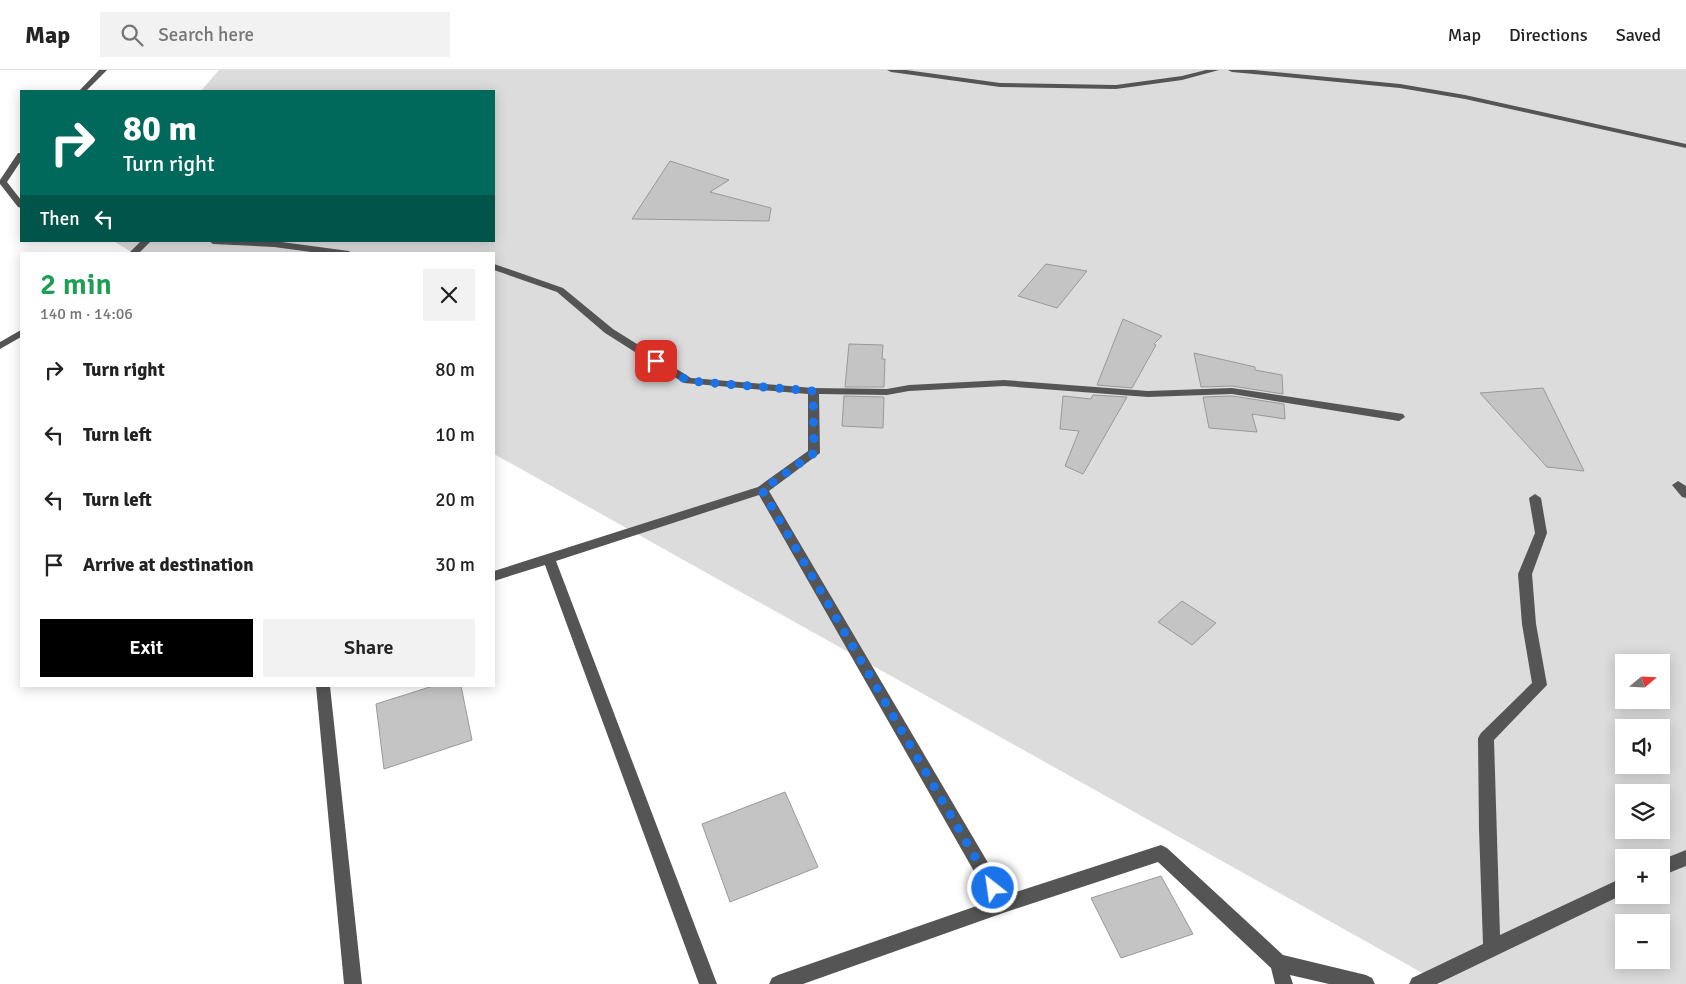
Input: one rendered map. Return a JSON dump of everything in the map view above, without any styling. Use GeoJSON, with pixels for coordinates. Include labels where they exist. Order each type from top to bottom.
{"type":"FeatureCollection","features":[{"type":"Feature","properties":{"kind":"street"},"geometry":{"type":"LineString","coordinates":[[83,90],[103,70]]}},
{"type":"Feature","properties":{"kind":"street"},"geometry":{"type":"LineString","coordinates":[[891,70],[1000,85],[1116,87],[1182,78],[1215,70]]}},
{"type":"Feature","properties":{"kind":"street"},"geometry":{"type":"LineString","coordinates":[[1232,70],[1297,73],[1465,96],[1535,114],[1686,146]]}},
{"type":"Feature","properties":{"kind":"street"},"geometry":{"type":"LineString","coordinates":[[20,156],[3,182],[20,204]]}},
{"type":"Feature","properties":{"kind":"street"},"geometry":{"type":"LineString","coordinates":[[134,252],[146,242]]}},
{"type":"Feature","properties":{"kind":"street"},"geometry":{"type":"LineString","coordinates":[[233,242],[274,244],[334,252]]}},
{"type":"Feature","properties":{"kind":"street"},"geometry":{"type":"LineString","coordinates":[[495,267],[560,290],[609,331],[688,381],[813,391],[887,392],[909,388],[1004,383],[1148,394],[1196,394],[1232,391],[1399,417]]}},
{"type":"Feature","properties":{"kind":"street"},"geometry":{"type":"LineString","coordinates":[[0,346],[20,334]]}},
{"type":"Feature","properties":{"kind":"street"},"geometry":{"type":"LineString","coordinates":[[495,576],[762,490],[814,453],[813,391]]}},
{"type":"Feature","properties":{"kind":"street"},"geometry":{"type":"LineString","coordinates":[[762,490],[1003,905]]}},
{"type":"Feature","properties":{"kind":"street"},"geometry":{"type":"LineString","coordinates":[[1492,950],[1487,829],[1486,738],[1540,685],[1528,624],[1525,574],[1541,533],[1535,498]]}},
{"type":"Feature","properties":{"kind":"street"},"geometry":{"type":"LineString","coordinates":[[549,558],[708,984]]}},
{"type":"Feature","properties":{"kind":"street"},"geometry":{"type":"LineString","coordinates":[[324,687],[353,984]]}},
{"type":"Feature","properties":{"kind":"street"},"geometry":{"type":"LineString","coordinates":[[778,984],[1003,905],[1162,853],[1278,963],[1366,984]]}},
{"type":"Feature","properties":{"kind":"street"},"geometry":{"type":"LineString","coordinates":[[1670,864],[1686,858]]}},
{"type":"Feature","properties":{"kind":"street"},"geometry":{"type":"LineString","coordinates":[[1418,984],[1615,889]]}},
{"type":"Feature","properties":{"kind":"street"},"geometry":{"type":"LineString","coordinates":[[1278,963],[1284,984]]}},
{"type":"Feature","properties":{"kind":"shaded area"},"geometry":{"type":"Polygon","coordinates":[[[219,70],[1686,70],[1686,984],[1442,984],[495,455],[495,252],[132,252],[115,242],[495,242],[495,90],[202,90],[219,70]]]}},
{"type":"Feature","properties":{"kind":"building"},"geometry":{"type":"Polygon","coordinates":[[[670,161],[729,180],[710,192],[771,208],[769,221],[632,219],[670,161]]]}},
{"type":"Feature","properties":{"kind":"building"},"geometry":{"type":"Polygon","coordinates":[[[1046,264],[1087,271],[1057,308],[1018,296],[1046,264]]]}},
{"type":"Feature","properties":{"kind":"building"},"geometry":{"type":"Polygon","coordinates":[[[1123,319],[1162,336],[1154,344],[1156,345],[1132,388],[1097,385],[1123,319]]]}},
{"type":"Feature","properties":{"kind":"building"},"geometry":{"type":"Polygon","coordinates":[[[849,344],[883,345],[882,359],[885,359],[884,387],[845,387],[849,344]]]}},
{"type":"Feature","properties":{"kind":"building"},"geometry":{"type":"Polygon","coordinates":[[[1194,353],[1255,367],[1255,370],[1282,375],[1283,394],[1232,386],[1201,387],[1194,353]]]}},
{"type":"Feature","properties":{"kind":"building"},"geometry":{"type":"Polygon","coordinates":[[[1543,388],[1584,471],[1547,467],[1480,393],[1543,388]]]}},
{"type":"Feature","properties":{"kind":"building"},"geometry":{"type":"Polygon","coordinates":[[[1093,395],[1127,397],[1083,474],[1065,466],[1079,431],[1060,429],[1063,396],[1091,399],[1093,395]]]}},
{"type":"Feature","properties":{"kind":"building"},"geometry":{"type":"Polygon","coordinates":[[[844,396],[884,397],[883,428],[842,426],[844,396]]]}},
{"type":"Feature","properties":{"kind":"building"},"geometry":{"type":"Polygon","coordinates":[[[1232,396],[1284,404],[1285,419],[1252,414],[1257,432],[1209,428],[1203,397],[1232,396]]]}},
{"type":"Feature","properties":{"kind":"building"},"geometry":{"type":"Polygon","coordinates":[[[1182,601],[1216,623],[1192,645],[1158,622],[1182,601]]]}},
{"type":"Feature","properties":{"kind":"building"},"geometry":{"type":"Polygon","coordinates":[[[430,687],[461,687],[472,740],[384,769],[376,704],[430,687]]]}},
{"type":"Feature","properties":{"kind":"building"},"geometry":{"type":"Polygon","coordinates":[[[785,792],[818,867],[730,902],[702,824],[785,792]]]}},
{"type":"Feature","properties":{"kind":"building"},"geometry":{"type":"Polygon","coordinates":[[[1161,876],[1193,934],[1121,958],[1091,898],[1161,876]]]}},
{"type":"Feature","properties":{"kind":"route"},"geometry":{"type":"LineString","coordinates":[[656,361],[688,381],[813,391],[814,453],[762,490],[993,888]]}}]}
